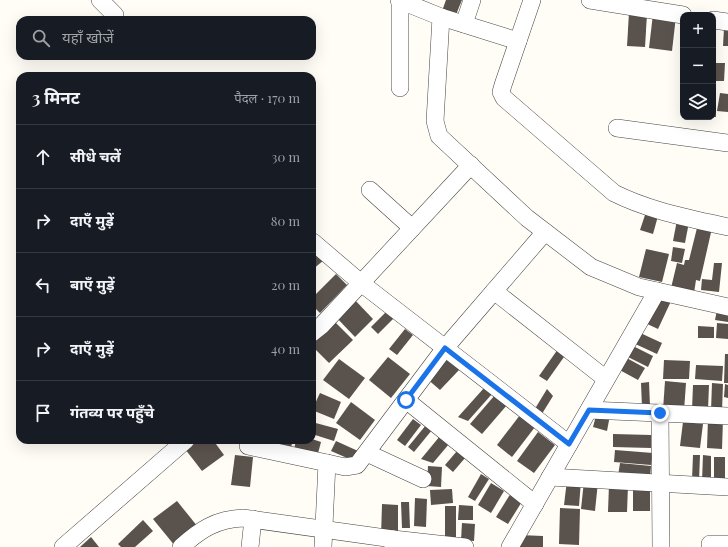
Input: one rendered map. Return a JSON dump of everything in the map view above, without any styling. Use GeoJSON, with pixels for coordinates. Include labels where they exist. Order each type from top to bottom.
{"type":"FeatureCollection","features":[{"type":"Feature","properties":{"kind":"street"},"geometry":{"type":"LineString","coordinates":[[100,0],[115,15]]}},
{"type":"Feature","properties":{"kind":"street"},"geometry":{"type":"LineString","coordinates":[[400,88],[399,0],[441,17],[518,41]]}},
{"type":"Feature","properties":{"kind":"street"},"geometry":{"type":"LineString","coordinates":[[464,24],[472,0]]}},
{"type":"Feature","properties":{"kind":"street"},"geometry":{"type":"LineString","coordinates":[[532,0],[501,92],[504,98],[614,193],[632,202],[662,212],[728,227]]}},
{"type":"Feature","properties":{"kind":"street"},"geometry":{"type":"LineString","coordinates":[[590,0],[680,15]]}},
{"type":"Feature","properties":{"kind":"street"},"geometry":{"type":"LineString","coordinates":[[441,17],[434,121],[439,136],[527,218],[591,267],[639,286],[728,306]]}},
{"type":"Feature","properties":{"kind":"street"},"geometry":{"type":"LineString","coordinates":[[716,20],[728,22]]}},
{"type":"Feature","properties":{"kind":"street"},"geometry":{"type":"LineString","coordinates":[[617,128],[728,143]]}},
{"type":"Feature","properties":{"kind":"street"},"geometry":{"type":"LineString","coordinates":[[316,329],[471,165]]}},
{"type":"Feature","properties":{"kind":"street"},"geometry":{"type":"LineString","coordinates":[[370,190],[412,228]]}},
{"type":"Feature","properties":{"kind":"street"},"geometry":{"type":"LineString","coordinates":[[248,446],[326,463],[352,467],[358,465],[445,348],[545,232]]}},
{"type":"Feature","properties":{"kind":"street"},"geometry":{"type":"LineString","coordinates":[[316,245],[361,283],[569,444]]}},
{"type":"Feature","properties":{"kind":"street"},"geometry":{"type":"LineString","coordinates":[[510,547],[657,290]]}},
{"type":"Feature","properties":{"kind":"street"},"geometry":{"type":"LineString","coordinates":[[494,291],[606,379]]}},
{"type":"Feature","properties":{"kind":"street"},"geometry":{"type":"LineString","coordinates":[[406,400],[535,504]]}},
{"type":"Feature","properties":{"kind":"street"},"geometry":{"type":"LineString","coordinates":[[589,410],[728,416]]}},
{"type":"Feature","properties":{"kind":"street"},"geometry":{"type":"LineString","coordinates":[[660,413],[661,547]]}},
{"type":"Feature","properties":{"kind":"street"},"geometry":{"type":"LineString","coordinates":[[63,547],[181,444]]}},
{"type":"Feature","properties":{"kind":"street"},"geometry":{"type":"LineString","coordinates":[[367,453],[423,479]]}},
{"type":"Feature","properties":{"kind":"street"},"geometry":{"type":"LineString","coordinates":[[323,547],[326,463]]}},
{"type":"Feature","properties":{"kind":"street"},"geometry":{"type":"LineString","coordinates":[[550,477],[728,487]]}},
{"type":"Feature","properties":{"kind":"street"},"geometry":{"type":"LineString","coordinates":[[181,547],[201,529],[214,522],[229,518],[253,519],[324,529],[393,543],[455,546]]}},
{"type":"Feature","properties":{"kind":"street"},"geometry":{"type":"LineString","coordinates":[[250,547],[253,519]]}},
{"type":"Feature","properties":{"kind":"street"},"geometry":{"type":"LineString","coordinates":[[710,544],[728,544]]}},
{"type":"Feature","properties":{"kind":"building"},"geometry":{"type":"Polygon","coordinates":[[[446,0],[462,0],[455,17],[442,11],[446,0]]]}},
{"type":"Feature","properties":{"kind":"building"},"geometry":{"type":"Polygon","coordinates":[[[629,13],[647,14],[645,47],[627,46],[629,13]]]}},
{"type":"Feature","properties":{"kind":"building"},"geometry":{"type":"Polygon","coordinates":[[[653,14],[676,16],[672,51],[649,48],[653,14]]]}},
{"type":"Feature","properties":{"kind":"building"},"geometry":{"type":"Polygon","coordinates":[[[724,28],[728,28],[728,46],[723,46],[724,28]]]}},
{"type":"Feature","properties":{"kind":"building"},"geometry":{"type":"Polygon","coordinates":[[[716,63],[725,63],[724,81],[716,81],[716,63]]]}},
{"type":"Feature","properties":{"kind":"building"},"geometry":{"type":"Polygon","coordinates":[[[720,93],[728,94],[728,112],[717,111],[720,93]]]}},
{"type":"Feature","properties":{"kind":"building"},"geometry":{"type":"Polygon","coordinates":[[[646,212],[658,216],[653,234],[640,230],[646,212]]]}},
{"type":"Feature","properties":{"kind":"building"},"geometry":{"type":"Polygon","coordinates":[[[677,220],[689,222],[685,243],[673,241],[677,220]]]}},
{"type":"Feature","properties":{"kind":"building"},"geometry":{"type":"Polygon","coordinates":[[[698,224],[712,228],[700,281],[696,280],[694,293],[671,288],[677,263],[684,265],[685,260],[689,260],[698,224]]]}},
{"type":"Feature","properties":{"kind":"building"},"geometry":{"type":"Polygon","coordinates":[[[673,247],[685,249],[682,263],[671,261],[673,247]]]}},
{"type":"Feature","properties":{"kind":"building"},"geometry":{"type":"Polygon","coordinates":[[[646,249],[669,254],[662,282],[639,277],[646,249]]]}},
{"type":"Feature","properties":{"kind":"building"},"geometry":{"type":"Polygon","coordinates":[[[316,251],[324,260],[316,267],[316,251]]]}},
{"type":"Feature","properties":{"kind":"building"},"geometry":{"type":"Polygon","coordinates":[[[714,263],[722,263],[719,292],[701,290],[702,279],[712,280],[714,263]]]}},
{"type":"Feature","properties":{"kind":"building"},"geometry":{"type":"Polygon","coordinates":[[[336,274],[347,285],[320,313],[316,309],[316,294],[336,274]]]}},
{"type":"Feature","properties":{"kind":"building"},"geometry":{"type":"Polygon","coordinates":[[[658,293],[672,299],[658,329],[643,322],[658,293]]]}},
{"type":"Feature","properties":{"kind":"building"},"geometry":{"type":"Polygon","coordinates":[[[353,298],[373,319],[355,337],[335,316],[353,298]]]}},
{"type":"Feature","properties":{"kind":"building"},"geometry":{"type":"Polygon","coordinates":[[[717,310],[728,312],[728,322],[715,320],[717,310]]]}},
{"type":"Feature","properties":{"kind":"building"},"geometry":{"type":"Polygon","coordinates":[[[387,311],[394,318],[378,334],[371,327],[387,311]]]}},
{"type":"Feature","properties":{"kind":"building"},"geometry":{"type":"Polygon","coordinates":[[[333,320],[353,340],[329,363],[316,350],[316,337],[333,320]]]}},
{"type":"Feature","properties":{"kind":"building"},"geometry":{"type":"Polygon","coordinates":[[[717,323],[728,324],[728,339],[716,338],[717,323]]]}},
{"type":"Feature","properties":{"kind":"building"},"geometry":{"type":"Polygon","coordinates":[[[698,326],[714,327],[714,338],[698,338],[698,326]]]}},
{"type":"Feature","properties":{"kind":"building"},"geometry":{"type":"Polygon","coordinates":[[[405,329],[413,335],[397,355],[389,349],[405,329]]]}},
{"type":"Feature","properties":{"kind":"building"},"geometry":{"type":"Polygon","coordinates":[[[636,331],[662,343],[657,354],[631,342],[636,331]]]}},
{"type":"Feature","properties":{"kind":"building"},"geometry":{"type":"Polygon","coordinates":[[[629,344],[653,356],[648,367],[624,355],[629,344]]]}},
{"type":"Feature","properties":{"kind":"building"},"geometry":{"type":"Polygon","coordinates":[[[558,349],[564,357],[547,381],[539,376],[558,349]]]}},
{"type":"Feature","properties":{"kind":"building"},"geometry":{"type":"Polygon","coordinates":[[[725,354],[728,354],[728,383],[724,383],[725,354]]]}},
{"type":"Feature","properties":{"kind":"building"},"geometry":{"type":"Polygon","coordinates":[[[623,356],[645,368],[638,380],[616,368],[623,356]]]}},
{"type":"Feature","properties":{"kind":"building"},"geometry":{"type":"Polygon","coordinates":[[[388,357],[410,374],[391,398],[369,380],[388,357]]]}},
{"type":"Feature","properties":{"kind":"building"},"geometry":{"type":"Polygon","coordinates":[[[444,357],[459,370],[440,390],[425,377],[444,357]]]}},
{"type":"Feature","properties":{"kind":"building"},"geometry":{"type":"Polygon","coordinates":[[[339,359],[365,378],[349,399],[323,380],[339,359]]]}},
{"type":"Feature","properties":{"kind":"building"},"geometry":{"type":"Polygon","coordinates":[[[664,360],[690,361],[689,379],[663,379],[664,360]]]}},
{"type":"Feature","properties":{"kind":"building"},"geometry":{"type":"Polygon","coordinates":[[[696,365],[723,366],[722,381],[695,379],[696,365]]]}},
{"type":"Feature","properties":{"kind":"building"},"geometry":{"type":"Polygon","coordinates":[[[665,381],[686,383],[684,411],[663,410],[665,381]]]}},
{"type":"Feature","properties":{"kind":"building"},"geometry":{"type":"Polygon","coordinates":[[[649,382],[650,406],[642,407],[641,383],[649,382]]]}},
{"type":"Feature","properties":{"kind":"building"},"geometry":{"type":"Polygon","coordinates":[[[712,383],[723,384],[722,411],[711,411],[712,383]]]}},
{"type":"Feature","properties":{"kind":"building"},"geometry":{"type":"Polygon","coordinates":[[[725,384],[728,385],[728,398],[724,397],[725,384]]]}},
{"type":"Feature","properties":{"kind":"building"},"geometry":{"type":"Polygon","coordinates":[[[693,385],[709,385],[708,410],[692,410],[693,385]]]}},
{"type":"Feature","properties":{"kind":"building"},"geometry":{"type":"Polygon","coordinates":[[[484,388],[492,394],[468,421],[458,417],[484,388]]]}},
{"type":"Feature","properties":{"kind":"building"},"geometry":{"type":"Polygon","coordinates":[[[547,389],[553,396],[540,417],[533,412],[547,389]]]}},
{"type":"Feature","properties":{"kind":"building"},"geometry":{"type":"Polygon","coordinates":[[[320,393],[341,402],[334,419],[316,412],[316,402],[320,393]]]}},
{"type":"Feature","properties":{"kind":"building"},"geometry":{"type":"Polygon","coordinates":[[[495,395],[507,405],[482,434],[470,424],[495,395]]]}},
{"type":"Feature","properties":{"kind":"building"},"geometry":{"type":"Polygon","coordinates":[[[351,402],[375,420],[360,440],[336,423],[351,402]]]}},
{"type":"Feature","properties":{"kind":"building"},"geometry":{"type":"Polygon","coordinates":[[[597,412],[610,415],[607,431],[593,427],[597,412]]]}},
{"type":"Feature","properties":{"kind":"building"},"geometry":{"type":"Polygon","coordinates":[[[520,415],[535,427],[512,457],[497,445],[520,415]]]}},
{"type":"Feature","properties":{"kind":"building"},"geometry":{"type":"Polygon","coordinates":[[[413,419],[421,425],[405,446],[397,440],[413,419]]]}},
{"type":"Feature","properties":{"kind":"building"},"geometry":{"type":"Polygon","coordinates":[[[708,419],[723,419],[722,449],[707,448],[708,419]]]}},
{"type":"Feature","properties":{"kind":"building"},"geometry":{"type":"Polygon","coordinates":[[[683,422],[703,424],[700,448],[680,446],[683,422]]]}},
{"type":"Feature","properties":{"kind":"building"},"geometry":{"type":"Polygon","coordinates":[[[316,423],[338,429],[334,441],[316,435],[316,423]]]}},
{"type":"Feature","properties":{"kind":"building"},"geometry":{"type":"Polygon","coordinates":[[[426,425],[432,430],[414,452],[408,447],[426,425]]]}},
{"type":"Feature","properties":{"kind":"building"},"geometry":{"type":"Polygon","coordinates":[[[538,432],[555,445],[534,473],[517,461],[538,432]]]}},
{"type":"Feature","properties":{"kind":"building"},"geometry":{"type":"Polygon","coordinates":[[[613,434],[651,435],[651,448],[613,447],[613,434]]]}},
{"type":"Feature","properties":{"kind":"building"},"geometry":{"type":"Polygon","coordinates":[[[440,436],[449,444],[433,463],[421,459],[440,436]]]}},
{"type":"Feature","properties":{"kind":"building"},"geometry":{"type":"Polygon","coordinates":[[[316,440],[321,442],[317,457],[294,450],[295,444],[316,444],[316,440]]]}},
{"type":"Feature","properties":{"kind":"building"},"geometry":{"type":"Polygon","coordinates":[[[336,441],[358,451],[354,461],[331,451],[336,441]]]}},
{"type":"Feature","properties":{"kind":"building"},"geometry":{"type":"Polygon","coordinates":[[[216,444],[224,455],[202,471],[182,445],[216,444]]]}},
{"type":"Feature","properties":{"kind":"building"},"geometry":{"type":"Polygon","coordinates":[[[271,444],[292,444],[290,451],[271,446],[271,444]]]}},
{"type":"Feature","properties":{"kind":"building"},"geometry":{"type":"Polygon","coordinates":[[[615,450],[653,453],[651,465],[614,462],[615,450]]]}},
{"type":"Feature","properties":{"kind":"building"},"geometry":{"type":"Polygon","coordinates":[[[457,451],[465,458],[453,472],[445,465],[457,451]]]}},
{"type":"Feature","properties":{"kind":"building"},"geometry":{"type":"Polygon","coordinates":[[[235,455],[253,457],[250,487],[231,485],[235,455]]]}},
{"type":"Feature","properties":{"kind":"building"},"geometry":{"type":"Polygon","coordinates":[[[693,455],[700,455],[699,481],[692,480],[693,455]]]}},
{"type":"Feature","properties":{"kind":"building"},"geometry":{"type":"Polygon","coordinates":[[[703,455],[711,456],[711,481],[702,481],[703,455]]]}},
{"type":"Feature","properties":{"kind":"building"},"geometry":{"type":"Polygon","coordinates":[[[714,457],[725,457],[725,482],[714,482],[714,457]]]}},
{"type":"Feature","properties":{"kind":"building"},"geometry":{"type":"Polygon","coordinates":[[[620,463],[651,466],[650,479],[618,476],[620,463]]]}},
{"type":"Feature","properties":{"kind":"building"},"geometry":{"type":"Polygon","coordinates":[[[428,466],[442,467],[441,487],[427,486],[428,466]]]}},
{"type":"Feature","properties":{"kind":"building"},"geometry":{"type":"Polygon","coordinates":[[[481,474],[489,479],[475,501],[468,497],[481,474]]]}},
{"type":"Feature","properties":{"kind":"building"},"geometry":{"type":"Polygon","coordinates":[[[567,480],[581,481],[579,506],[564,505],[567,480]]]}},
{"type":"Feature","properties":{"kind":"building"},"geometry":{"type":"Polygon","coordinates":[[[584,481],[598,482],[595,511],[581,509],[584,481]]]}},
{"type":"Feature","properties":{"kind":"building"},"geometry":{"type":"Polygon","coordinates":[[[491,483],[504,491],[491,513],[478,505],[491,483]]]}},
{"type":"Feature","properties":{"kind":"building"},"geometry":{"type":"Polygon","coordinates":[[[609,485],[628,486],[627,512],[608,512],[609,485]]]}},
{"type":"Feature","properties":{"kind":"building"},"geometry":{"type":"Polygon","coordinates":[[[633,487],[650,487],[650,511],[633,511],[633,487]]]}},
{"type":"Feature","properties":{"kind":"building"},"geometry":{"type":"Polygon","coordinates":[[[452,489],[453,503],[431,505],[430,490],[452,489]]]}},
{"type":"Feature","properties":{"kind":"building"},"geometry":{"type":"Polygon","coordinates":[[[511,493],[523,500],[508,524],[496,517],[511,493]]]}},
{"type":"Feature","properties":{"kind":"building"},"geometry":{"type":"Polygon","coordinates":[[[415,498],[427,499],[426,527],[414,526],[415,498]]]}},
{"type":"Feature","properties":{"kind":"building"},"geometry":{"type":"Polygon","coordinates":[[[177,501],[198,527],[175,546],[153,519],[177,501]]]}},
{"type":"Feature","properties":{"kind":"building"},"geometry":{"type":"Polygon","coordinates":[[[401,502],[409,502],[410,528],[402,528],[401,502]]]}},
{"type":"Feature","properties":{"kind":"building"},"geometry":{"type":"Polygon","coordinates":[[[382,504],[398,505],[398,538],[381,537],[382,504]]]}},
{"type":"Feature","properties":{"kind":"building"},"geometry":{"type":"Polygon","coordinates":[[[459,505],[473,506],[473,520],[458,520],[459,505]]]}},
{"type":"Feature","properties":{"kind":"building"},"geometry":{"type":"Polygon","coordinates":[[[445,506],[456,506],[456,539],[445,538],[445,506]]]}},
{"type":"Feature","properties":{"kind":"building"},"geometry":{"type":"Polygon","coordinates":[[[560,508],[580,509],[579,545],[559,544],[560,508]]]}},
{"type":"Feature","properties":{"kind":"building"},"geometry":{"type":"Polygon","coordinates":[[[143,520],[153,531],[135,547],[121,547],[118,544],[143,520]]]}},
{"type":"Feature","properties":{"kind":"building"},"geometry":{"type":"Polygon","coordinates":[[[462,523],[475,524],[474,541],[461,540],[462,523]]]}},
{"type":"Feature","properties":{"kind":"building"},"geometry":{"type":"Polygon","coordinates":[[[519,535],[543,536],[543,547],[518,547],[519,535]]]}},
{"type":"Feature","properties":{"kind":"building"},"geometry":{"type":"Polygon","coordinates":[[[91,537],[99,547],[80,547],[91,537]]]}},
{"type":"Feature","properties":{"kind":"route"},"geometry":{"type":"LineString","coordinates":[[406,400],[445,348],[569,444],[589,410],[660,413]]}}]}
